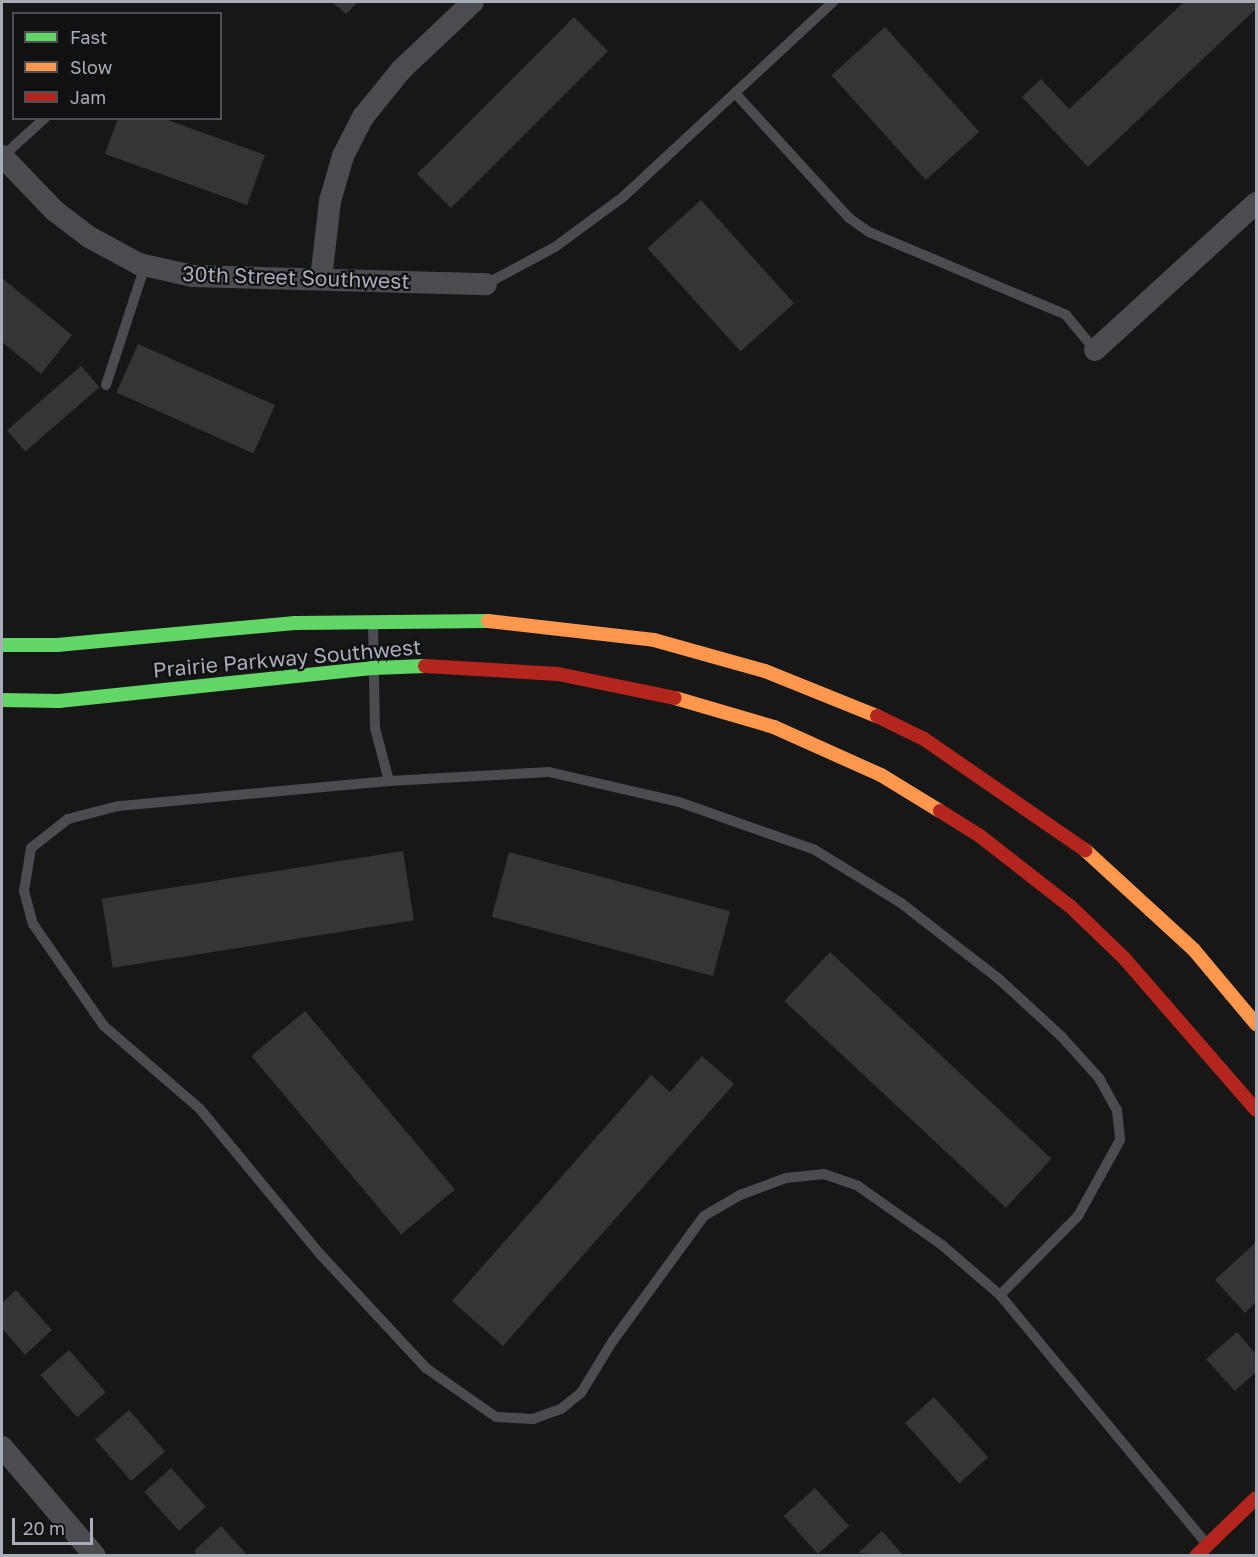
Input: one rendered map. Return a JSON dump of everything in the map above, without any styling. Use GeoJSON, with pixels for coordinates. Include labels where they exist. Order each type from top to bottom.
{"type":"FeatureCollection","features":[{"type":"Feature","properties":{"kind":"street"},"geometry":{"type":"LineString","coordinates":[[321,279],[330,201],[343,156],[363,117],[401,70],[473,2]]}},
{"type":"Feature","properties":{"kind":"street","name":"30th Street Southwest"},"geometry":{"type":"LineString","coordinates":[[2,157],[55,211],[89,237],[145,266],[193,276],[486,284]]}},
{"type":"Feature","properties":{"kind":"street"},"geometry":{"type":"LineString","coordinates":[[1095,350],[1257,203]]}},
{"type":"Feature","properties":{"kind":"street","name":"Prairie Parkway Southwest"},"geometry":{"type":"LineString","coordinates":[[2,645],[57,645],[295,623],[465,619],[554,626],[654,640],[765,671],[849,702],[924,739],[1086,851],[1194,950],[1257,1024]]}},
{"type":"Feature","properties":{"kind":"street","name":"Prairie Parkway Southwest"},"geometry":{"type":"LineString","coordinates":[[2,700],[59,701],[374,668],[435,666],[558,674],[669,696],[774,727],[881,776],[980,836],[1071,907],[1132,967],[1257,1110]]}},
{"type":"Feature","properties":{"kind":"street"},"geometry":{"type":"LineString","coordinates":[[2,1447],[95,1556]]}},
{"type":"Feature","properties":{"kind":"street"},"geometry":{"type":"LineString","coordinates":[[1196,1556],[1257,1498]]}},
{"type":"Feature","properties":{"kind":"lane"},"geometry":{"type":"LineString","coordinates":[[486,284],[590,224],[832,2]]}},
{"type":"Feature","properties":{"kind":"lane"},"geometry":{"type":"LineString","coordinates":[[735,93],[849,218],[869,232],[1066,315],[1095,350]]}},
{"type":"Feature","properties":{"kind":"lane"},"geometry":{"type":"LineString","coordinates":[[2,157],[43,120]]}},
{"type":"Feature","properties":{"kind":"lane"},"geometry":{"type":"LineString","coordinates":[[106,385],[145,266]]}},
{"type":"Feature","properties":{"kind":"lane"},"geometry":{"type":"LineString","coordinates":[[373,620],[375,728],[389,781]]}},
{"type":"Feature","properties":{"kind":"lane"},"geometry":{"type":"LineString","coordinates":[[1000,1295],[1078,1216],[1120,1140],[1117,1110],[1099,1078],[1062,1037],[999,979],[901,903],[815,850],[679,801],[549,772],[389,781],[118,806],[68,819],[31,848],[24,891],[33,924],[104,1026],[200,1109],[320,1254],[426,1368],[496,1417],[533,1419],[561,1409],[581,1393],[612,1342],[704,1216],[740,1195],[786,1178],[824,1174],[858,1186],[942,1245],[1000,1295],[1207,1545]]}},
{"type":"Feature","properties":{"kind":"building"},"geometry":{"type":"Polygon","coordinates":[[[332,2],[358,2],[346,14],[332,2]]]}},
{"type":"Feature","properties":{"kind":"building"},"geometry":{"type":"Polygon","coordinates":[[[1184,2],[1256,2],[1256,9],[1088,167],[1022,97],[1041,79],[1069,109],[1184,2]]]}},
{"type":"Feature","properties":{"kind":"building"},"geometry":{"type":"Polygon","coordinates":[[[574,17],[608,51],[451,208],[417,174],[574,17]]]}},
{"type":"Feature","properties":{"kind":"building"},"geometry":{"type":"Polygon","coordinates":[[[885,27],[979,132],[926,180],[831,75],[885,27]]]}},
{"type":"Feature","properties":{"kind":"building"},"geometry":{"type":"Polygon","coordinates":[[[117,120],[168,120],[265,155],[247,205],[105,154],[117,120]]]}},
{"type":"Feature","properties":{"kind":"building"},"geometry":{"type":"Polygon","coordinates":[[[701,200],[794,303],[741,351],[647,248],[701,200]]]}},
{"type":"Feature","properties":{"kind":"building"},"geometry":{"type":"Polygon","coordinates":[[[2,278],[72,335],[41,374],[2,342],[2,278]]]}},
{"type":"Feature","properties":{"kind":"building"},"geometry":{"type":"Polygon","coordinates":[[[138,344],[275,405],[253,453],[116,392],[138,344]]]}},
{"type":"Feature","properties":{"kind":"building"},"geometry":{"type":"Polygon","coordinates":[[[81,366],[99,387],[25,451],[7,430],[81,366]]]}},
{"type":"Feature","properties":{"kind":"building"},"geometry":{"type":"Polygon","coordinates":[[[403,851],[414,920],[113,968],[102,899],[403,851]]]}},
{"type":"Feature","properties":{"kind":"building"},"geometry":{"type":"Polygon","coordinates":[[[509,852],[730,911],[713,976],[492,917],[509,852]]]}},
{"type":"Feature","properties":{"kind":"building"},"geometry":{"type":"Polygon","coordinates":[[[830,952],[1052,1159],[1006,1208],[784,1001],[830,952]]]}},
{"type":"Feature","properties":{"kind":"building"},"geometry":{"type":"Polygon","coordinates":[[[305,1011],[455,1189],[401,1234],[251,1056],[305,1011]]]}},
{"type":"Feature","properties":{"kind":"building"},"geometry":{"type":"Polygon","coordinates":[[[702,1056],[734,1084],[503,1346],[452,1301],[651,1075],[670,1092],[702,1056]]]}},
{"type":"Feature","properties":{"kind":"building"},"geometry":{"type":"Polygon","coordinates":[[[1256,1242],[1256,1302],[1245,1313],[1215,1280],[1256,1242]]]}},
{"type":"Feature","properties":{"kind":"building"},"geometry":{"type":"Polygon","coordinates":[[[16,1290],[52,1330],[25,1355],[2,1328],[2,1303],[16,1290]]]}},
{"type":"Feature","properties":{"kind":"building"},"geometry":{"type":"Polygon","coordinates":[[[1237,1332],[1256,1354],[1256,1372],[1235,1391],[1206,1359],[1237,1332]]]}},
{"type":"Feature","properties":{"kind":"building"},"geometry":{"type":"Polygon","coordinates":[[[69,1350],[106,1392],[77,1417],[40,1375],[69,1350]]]}},
{"type":"Feature","properties":{"kind":"building"},"geometry":{"type":"Polygon","coordinates":[[[934,1397],[988,1457],[959,1483],[905,1423],[934,1397]]]}},
{"type":"Feature","properties":{"kind":"building"},"geometry":{"type":"Polygon","coordinates":[[[129,1410],[165,1452],[131,1481],[95,1440],[129,1410]]]}},
{"type":"Feature","properties":{"kind":"building"},"geometry":{"type":"Polygon","coordinates":[[[171,1468],[206,1507],[179,1531],[144,1492],[171,1468]]]}},
{"type":"Feature","properties":{"kind":"building"},"geometry":{"type":"Polygon","coordinates":[[[815,1488],[849,1526],[818,1554],[784,1516],[815,1488]]]}},
{"type":"Feature","properties":{"kind":"building"},"geometry":{"type":"Polygon","coordinates":[[[221,1526],[248,1556],[198,1556],[194,1551],[221,1526]]]}},
{"type":"Feature","properties":{"kind":"building"},"geometry":{"type":"Polygon","coordinates":[[[882,1531],[904,1556],[858,1553],[882,1531]]]}},
{"type":"Feature","properties":{"kind":"traffic: fast"},"geometry":{"type":"LineString","coordinates":[[2,645],[57,645],[295,623],[488,621]]}},
{"type":"Feature","properties":{"kind":"traffic: fast"},"geometry":{"type":"LineString","coordinates":[[2,700],[59,701],[374,668],[425,666]]}},
{"type":"Feature","properties":{"kind":"traffic: slow"},"geometry":{"type":"LineString","coordinates":[[488,621],[654,640],[765,671],[877,716]]}},
{"type":"Feature","properties":{"kind":"traffic: slow"},"geometry":{"type":"LineString","coordinates":[[675,698],[774,727],[881,775],[940,811]]}},
{"type":"Feature","properties":{"kind":"traffic: slow"},"geometry":{"type":"LineString","coordinates":[[1085,850],[1194,950],[1256,1024]]}},
{"type":"Feature","properties":{"kind":"traffic: jam"},"geometry":{"type":"LineString","coordinates":[[425,666],[558,674],[675,698]]}},
{"type":"Feature","properties":{"kind":"traffic: jam"},"geometry":{"type":"LineString","coordinates":[[877,716],[924,739],[1085,850]]}},
{"type":"Feature","properties":{"kind":"traffic: jam"},"geometry":{"type":"LineString","coordinates":[[940,811],[980,836],[1071,907],[1124,958],[1256,1110]]}},
{"type":"Feature","properties":{"kind":"traffic: jam"},"geometry":{"type":"LineString","coordinates":[[1196,1556],[1256,1498]]}}]}
